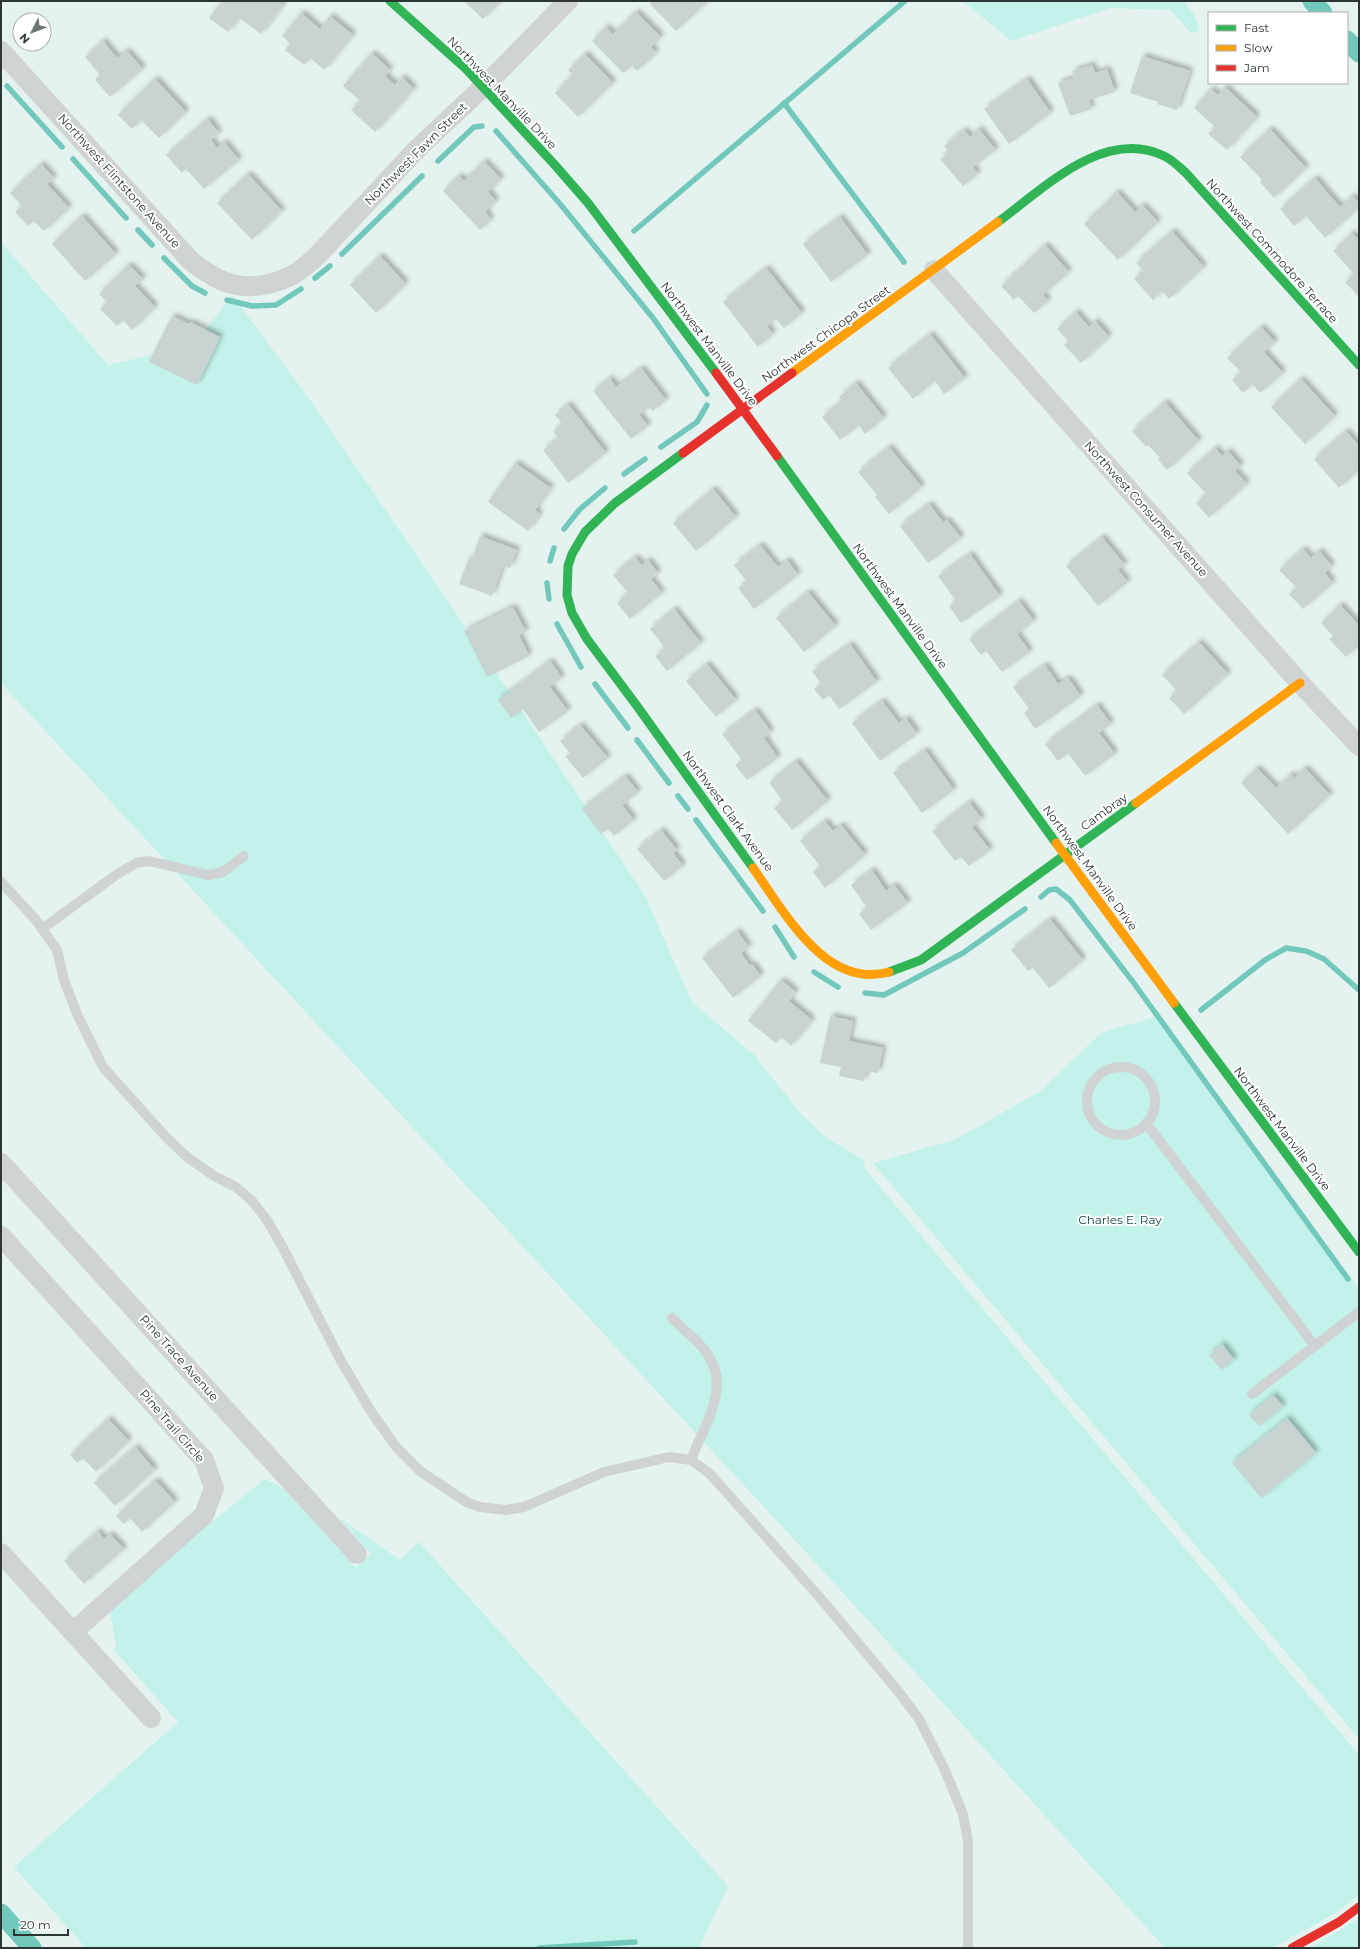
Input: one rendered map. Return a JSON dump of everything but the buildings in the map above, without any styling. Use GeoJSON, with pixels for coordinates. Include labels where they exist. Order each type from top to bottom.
{"type":"FeatureCollection","features":[{"type":"Feature","properties":{"kind":"street","name":"Northwest Manville Drive"},"geometry":{"type":"LineString","coordinates":[[390,1],[447,51],[560,170],[588,203],[743,409],[1065,856],[1359,1252]]}},
{"type":"Feature","properties":{"kind":"street","name":"Northwest Fawn Street"},"geometry":{"type":"LineString","coordinates":[[251,287],[274,283],[286,279],[299,270],[325,247],[416,151],[483,88],[568,1]]}},
{"type":"Feature","properties":{"kind":"street","name":"Northwest Flintstone Avenue"},"geometry":{"type":"LineString","coordinates":[[1,51],[190,260],[207,274],[220,281],[234,285],[251,287]]}},
{"type":"Feature","properties":{"kind":"street","name":"Northwest Chicopa Street"},"geometry":{"type":"LineString","coordinates":[[571,609],[567,595],[567,570],[574,548],[588,527],[615,503],[1077,164],[1103,152],[1123,147],[1143,149],[1164,156]]}},
{"type":"Feature","properties":{"kind":"street","name":"Northwest Commodore Terrace"},"geometry":{"type":"LineString","coordinates":[[1164,156],[1186,173],[1359,365]]}},
{"type":"Feature","properties":{"kind":"street","name":"Northwest Consumer Avenue"},"geometry":{"type":"LineString","coordinates":[[934,270],[1300,683],[1359,746]]}},
{"type":"Feature","properties":{"kind":"street","name":"Northwest Clark Avenue"},"geometry":{"type":"LineString","coordinates":[[571,609],[588,641],[649,721],[799,932],[813,949],[827,960],[851,972],[883,975],[900,970]]}},
{"type":"Feature","properties":{"kind":"street","name":"Cambray"},"geometry":{"type":"LineString","coordinates":[[900,970],[921,960],[1300,683]]}},
{"type":"Feature","properties":{"kind":"street","name":"Pine Trace Avenue"},"geometry":{"type":"LineString","coordinates":[[1,1163],[357,1554]]}},
{"type":"Feature","properties":{"kind":"street","name":"Pine Trail Circle"},"geometry":{"type":"LineString","coordinates":[[1,1236],[204,1460],[214,1488],[204,1515],[73,1632]]}},
{"type":"Feature","properties":{"kind":"street"},"geometry":{"type":"LineString","coordinates":[[1,1553],[151,1718]]}},
{"type":"Feature","properties":{"kind":"street"},"geometry":{"type":"LineString","coordinates":[[1292,1948],[1339,1922],[1359,1907]]}},
{"type":"Feature","properties":{"kind":"lane"},"geometry":{"type":"LineString","coordinates":[[42,929],[116,875],[136,863],[149,861],[208,875],[223,872],[244,856]]}},
{"type":"Feature","properties":{"kind":"lane"},"geometry":{"type":"LineString","coordinates":[[1,882],[42,929],[57,950],[64,980],[77,1014],[103,1067],[166,1137],[187,1157],[214,1176],[236,1187],[252,1201],[267,1220],[341,1361],[372,1413],[397,1448],[420,1471],[468,1503],[480,1508],[506,1510],[524,1508],[604,1472],[669,1457],[691,1460],[709,1473],[801,1577],[898,1691],[919,1719],[944,1768],[963,1814],[968,1841],[968,1948]]}},
{"type":"Feature","properties":{"kind":"lane"},"geometry":{"type":"LineString","coordinates":[[1121,1066],[1131,1068],[1144,1075],[1150,1083],[1155,1097],[1153,1112],[1146,1124],[1138,1130],[1125,1134],[1112,1134],[1100,1127],[1091,1117],[1087,1104],[1088,1091],[1094,1079],[1106,1070],[1121,1066]]}},
{"type":"Feature","properties":{"kind":"lane"},"geometry":{"type":"LineString","coordinates":[[1146,1124],[1315,1346]]}},
{"type":"Feature","properties":{"kind":"lane"},"geometry":{"type":"LineString","coordinates":[[1252,1394],[1359,1312]]}},
{"type":"Feature","properties":{"kind":"lane"},"geometry":{"type":"LineString","coordinates":[[672,1318],[703,1349],[714,1365],[718,1380],[714,1405],[691,1460]]}},
{"type":"Feature","properties":{"kind":"green space"},"geometry":{"type":"Polygon","coordinates":[[[963,1],[1184,1],[1194,15],[1200,31],[1191,33],[1170,10],[1110,8],[1011,41],[963,1]]]}},
{"type":"Feature","properties":{"kind":"green space"},"geometry":{"type":"Polygon","coordinates":[[[1,242],[108,365],[195,345],[232,295],[313,404],[477,644],[645,896],[692,1002],[754,1055],[802,1115],[828,1139],[864,1160],[865,1169],[1359,1755],[1359,1895],[1334,1914],[1272,1948],[1165,1948],[815,1562],[1,683],[1,242]]]}},
{"type":"Feature","properties":{"kind":"green space","name":"Charles E. Ray"},"geometry":{"type":"Polygon","coordinates":[[[1158,1016],[1359,1289],[1359,1739],[873,1163],[954,1140],[1041,1091],[1101,1033],[1158,1016]]]}},
{"type":"Feature","properties":{"kind":"green space"},"geometry":{"type":"Polygon","coordinates":[[[265,1479],[283,1488],[356,1568],[371,1554],[337,1516],[400,1560],[419,1542],[728,1886],[699,1948],[86,1948],[14,1867],[178,1722],[114,1650],[116,1646],[110,1611],[193,1537],[265,1479]]]}},
{"type":"Feature","properties":{"kind":"green space"},"geometry":{"type":"Polygon","coordinates":[[[1359,1918],[1359,1948],[1311,1948],[1359,1918]]]}},
{"type":"Feature","properties":{"kind":"waterway"},"geometry":{"type":"LineString","coordinates":[[634,231],[905,1]]}},
{"type":"Feature","properties":{"kind":"waterway"},"geometry":{"type":"LineString","coordinates":[[1312,1],[1322,12]]}},
{"type":"Feature","properties":{"kind":"waterway"},"geometry":{"type":"LineString","coordinates":[[1348,41],[1359,53]]}},
{"type":"Feature","properties":{"kind":"waterway"},"geometry":{"type":"LineString","coordinates":[[7,86],[62,147]]}},
{"type":"Feature","properties":{"kind":"waterway"},"geometry":{"type":"LineString","coordinates":[[784,103],[904,262]]}},
{"type":"Feature","properties":{"kind":"waterway"},"geometry":{"type":"LineString","coordinates":[[438,161],[474,127],[482,126]]}},
{"type":"Feature","properties":{"kind":"waterway"},"geometry":{"type":"LineString","coordinates":[[496,131],[561,205],[653,318],[707,394]]}},
{"type":"Feature","properties":{"kind":"waterway"},"geometry":{"type":"LineString","coordinates":[[73,159],[126,218]]}},
{"type":"Feature","properties":{"kind":"waterway"},"geometry":{"type":"LineString","coordinates":[[342,254],[422,176]]}},
{"type":"Feature","properties":{"kind":"waterway"},"geometry":{"type":"LineString","coordinates":[[138,230],[152,245]]}},
{"type":"Feature","properties":{"kind":"waterway"},"geometry":{"type":"LineString","coordinates":[[164,258],[192,286],[205,293]]}},
{"type":"Feature","properties":{"kind":"waterway"},"geometry":{"type":"LineString","coordinates":[[315,278],[330,266]]}},
{"type":"Feature","properties":{"kind":"waterway"},"geometry":{"type":"LineString","coordinates":[[227,300],[252,306],[276,305],[301,289]]}},
{"type":"Feature","properties":{"kind":"waterway"},"geometry":{"type":"LineString","coordinates":[[661,447],[697,422],[707,405]]}},
{"type":"Feature","properties":{"kind":"waterway"},"geometry":{"type":"LineString","coordinates":[[624,474],[645,459]]}},
{"type":"Feature","properties":{"kind":"waterway"},"geometry":{"type":"LineString","coordinates":[[564,529],[580,509],[605,488]]}},
{"type":"Feature","properties":{"kind":"waterway"},"geometry":{"type":"LineString","coordinates":[[550,561],[554,548]]}},
{"type":"Feature","properties":{"kind":"waterway"},"geometry":{"type":"LineString","coordinates":[[547,583],[549,599]]}},
{"type":"Feature","properties":{"kind":"waterway"},"geometry":{"type":"LineString","coordinates":[[557,624],[581,667]]}},
{"type":"Feature","properties":{"kind":"waterway"},"geometry":{"type":"LineString","coordinates":[[595,684],[628,728]]}},
{"type":"Feature","properties":{"kind":"waterway"},"geometry":{"type":"LineString","coordinates":[[637,740],[669,783]]}},
{"type":"Feature","properties":{"kind":"waterway"},"geometry":{"type":"LineString","coordinates":[[678,796],[688,809]]}},
{"type":"Feature","properties":{"kind":"waterway"},"geometry":{"type":"LineString","coordinates":[[696,820],[763,911]]}},
{"type":"Feature","properties":{"kind":"waterway"},"geometry":{"type":"LineString","coordinates":[[1041,897],[1049,890],[1056,889],[1070,900],[1133,982],[1348,1279]]}},
{"type":"Feature","properties":{"kind":"waterway"},"geometry":{"type":"LineString","coordinates":[[865,993],[884,995],[963,953],[1025,909]]}},
{"type":"Feature","properties":{"kind":"waterway"},"geometry":{"type":"LineString","coordinates":[[775,927],[794,957]]}},
{"type":"Feature","properties":{"kind":"waterway"},"geometry":{"type":"LineString","coordinates":[[1201,1010],[1265,960],[1286,948],[1306,951],[1324,959],[1359,990]]}},
{"type":"Feature","properties":{"kind":"waterway"},"geometry":{"type":"LineString","coordinates":[[814,972],[838,987]]}},
{"type":"Feature","properties":{"kind":"waterway"},"geometry":{"type":"LineString","coordinates":[[1,1913],[32,1948]]}},
{"type":"Feature","properties":{"kind":"waterway"},"geometry":{"type":"LineString","coordinates":[[539,1948],[635,1942]]}},
{"type":"Feature","properties":{"kind":"traffic: fast"},"geometry":{"type":"LineString","coordinates":[[390,1],[466,69],[554,164],[588,203],[716,373]]}},
{"type":"Feature","properties":{"kind":"traffic: fast"},"geometry":{"type":"LineString","coordinates":[[998,222],[1054,179],[1097,155],[1119,149],[1141,149],[1164,156],[1186,173],[1359,365]]}},
{"type":"Feature","properties":{"kind":"traffic: fast"},"geometry":{"type":"LineString","coordinates":[[683,453],[615,503],[585,532],[572,554],[568,566],[567,595],[572,613],[587,639],[753,868]]}},
{"type":"Feature","properties":{"kind":"traffic: fast"},"geometry":{"type":"LineString","coordinates":[[777,456],[1056,843]]}},
{"type":"Feature","properties":{"kind":"traffic: fast"},"geometry":{"type":"LineString","coordinates":[[889,972],[921,960],[1136,803]]}},
{"type":"Feature","properties":{"kind":"traffic: fast"},"geometry":{"type":"LineString","coordinates":[[1174,1003],[1359,1252]]}},
{"type":"Feature","properties":{"kind":"traffic: slow"},"geometry":{"type":"LineString","coordinates":[[792,373],[998,222]]}},
{"type":"Feature","properties":{"kind":"traffic: slow"},"geometry":{"type":"LineString","coordinates":[[1136,803],[1300,683]]}},
{"type":"Feature","properties":{"kind":"traffic: slow"},"geometry":{"type":"LineString","coordinates":[[1056,843],[1174,1003]]}},
{"type":"Feature","properties":{"kind":"traffic: slow"},"geometry":{"type":"LineString","coordinates":[[753,868],[793,925],[809,943],[826,958],[845,969],[866,974],[889,972]]}},
{"type":"Feature","properties":{"kind":"traffic: jam"},"geometry":{"type":"LineString","coordinates":[[716,373],[777,456]]}},
{"type":"Feature","properties":{"kind":"traffic: jam"},"geometry":{"type":"LineString","coordinates":[[683,453],[792,373]]}},
{"type":"Feature","properties":{"kind":"traffic: jam"},"geometry":{"type":"LineString","coordinates":[[1292,1948],[1339,1922],[1359,1907]]}}]}
